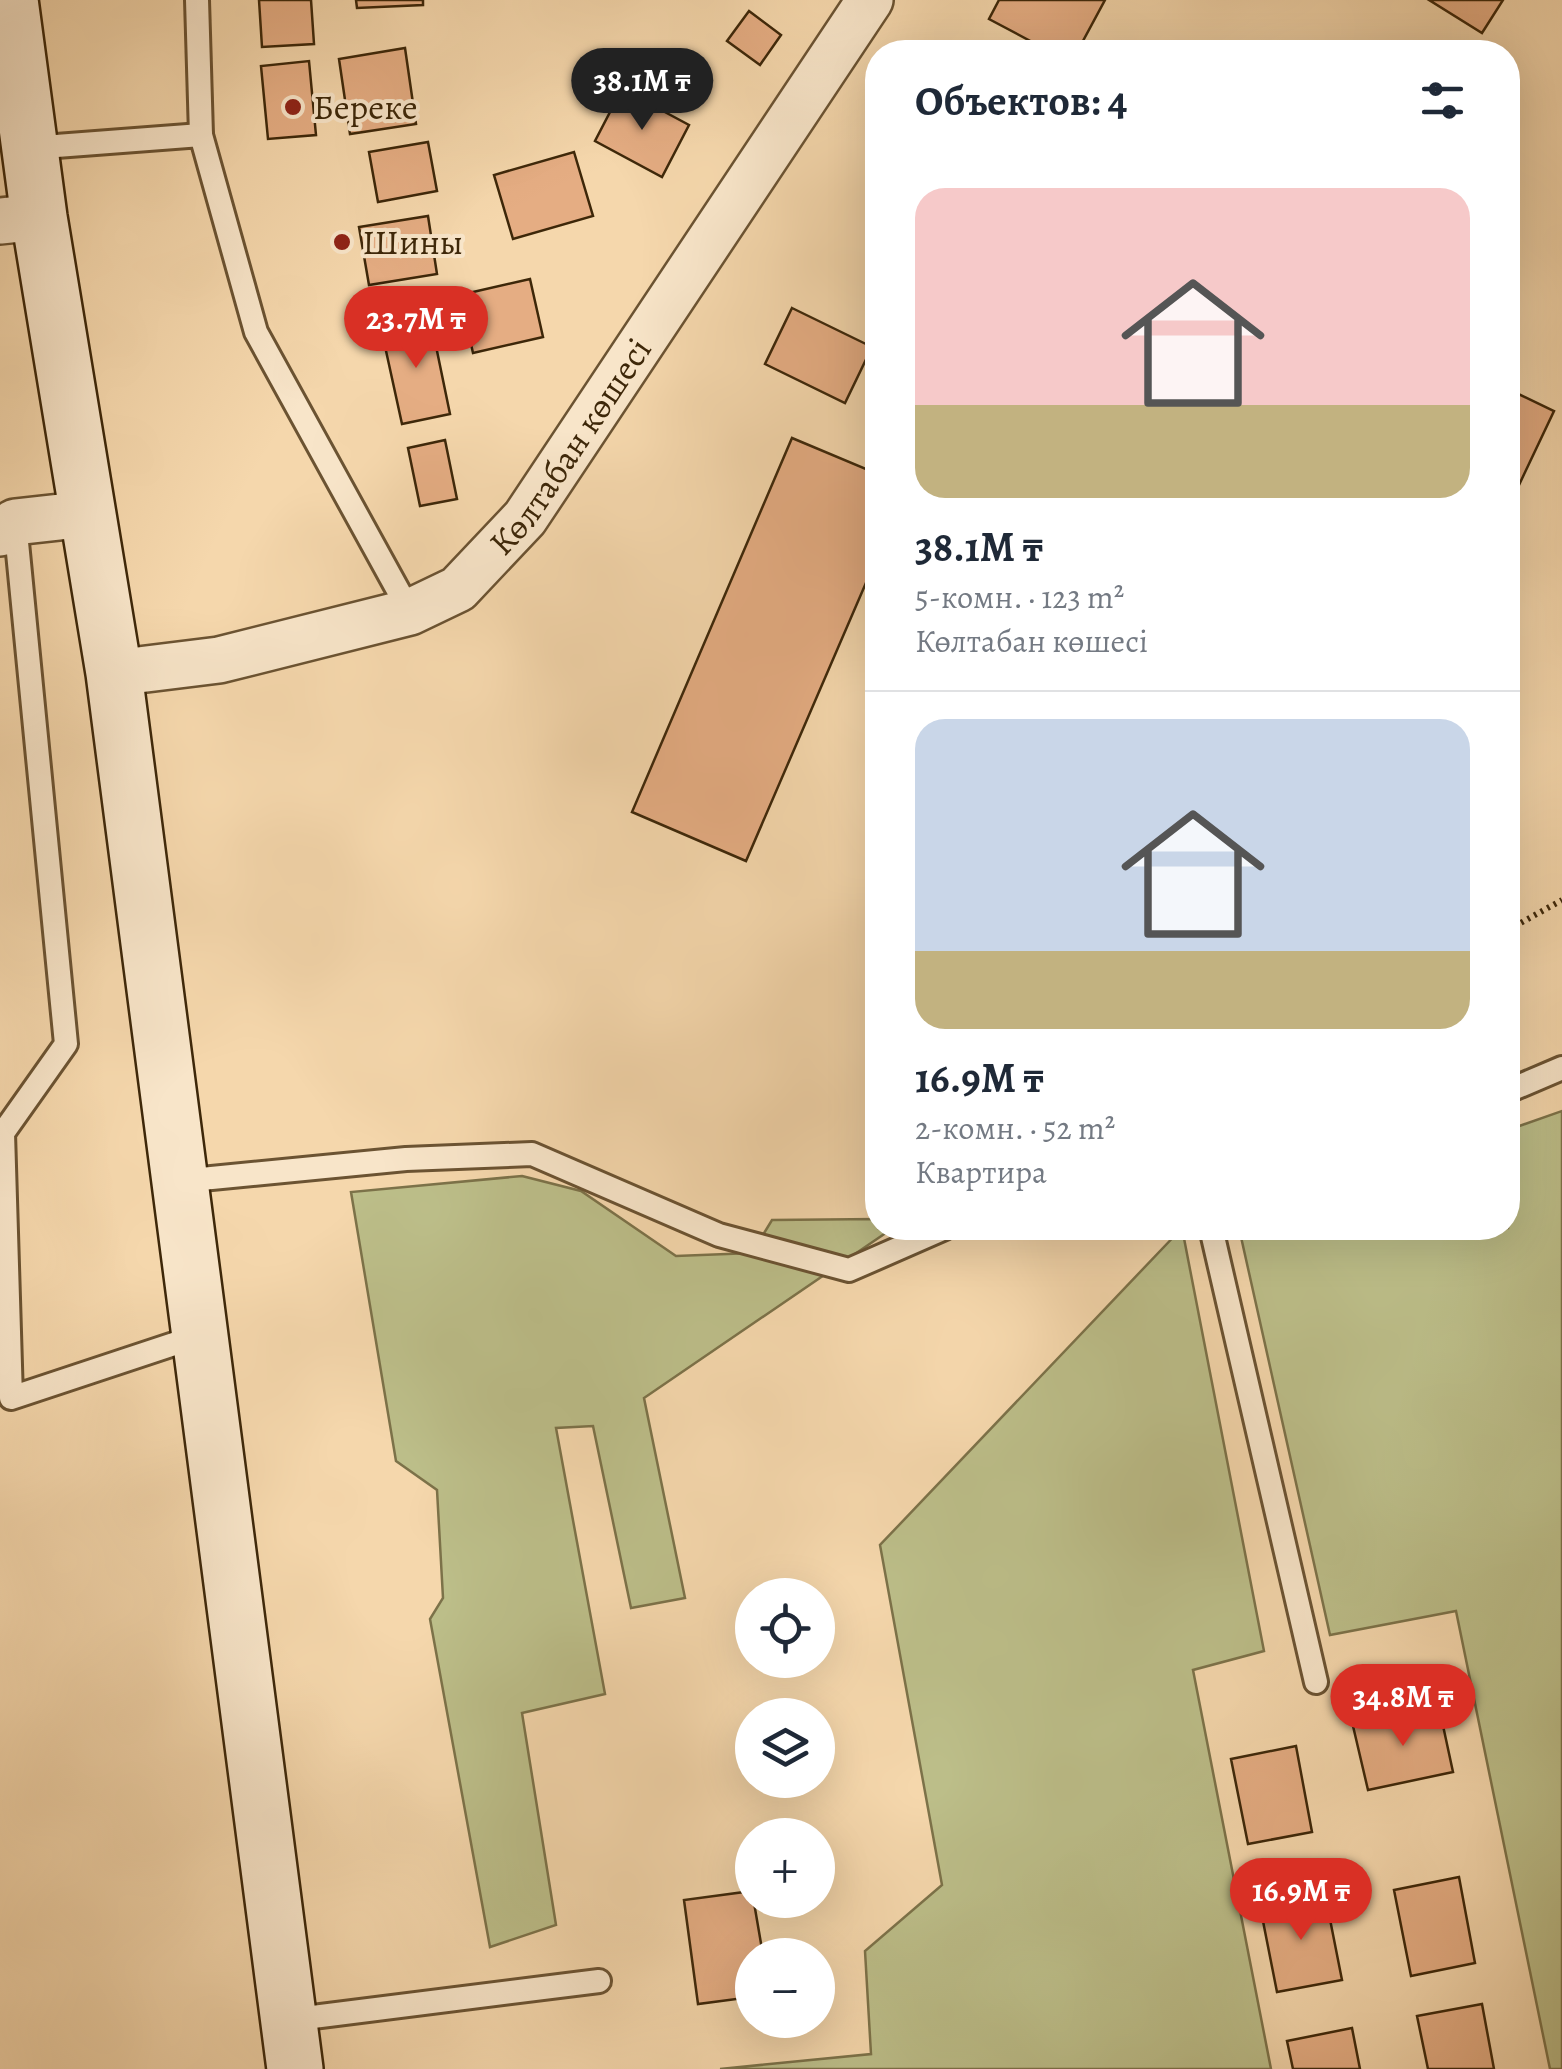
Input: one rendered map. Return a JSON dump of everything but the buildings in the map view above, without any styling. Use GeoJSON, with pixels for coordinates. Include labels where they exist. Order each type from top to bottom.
{"type":"FeatureCollection","features":[{"type":"Feature","properties":{"kind":"main road"},"geometry":{"type":"LineString","coordinates":[[10,0],[30,148],[19,219],[82,466],[114,673],[292,2045]]}},
{"type":"Feature","properties":{"kind":"street","name":"Көлтабан көшесі"},"geometry":{"type":"LineString","coordinates":[[114,673],[220,660],[410,612],[458,589],[525,518],[870,0]]}},
{"type":"Feature","properties":{"kind":"street"},"geometry":{"type":"LineString","coordinates":[[8,527],[87,514]]}},
{"type":"Feature","properties":{"kind":"lane"},"geometry":{"type":"LineString","coordinates":[[198,0],[201,135],[256,332],[410,612]]}},
{"type":"Feature","properties":{"kind":"lane"},"geometry":{"type":"LineString","coordinates":[[30,148],[201,135]]}},
{"type":"Feature","properties":{"kind":"lane"},"geometry":{"type":"LineString","coordinates":[[8,527],[66,1044],[3,1134],[6,1401],[201,1335]]}},
{"type":"Feature","properties":{"kind":"lane"},"geometry":{"type":"LineString","coordinates":[[1520,1085],[1562,1068]]}},
{"type":"Feature","properties":{"kind":"lane"},"geometry":{"type":"LineString","coordinates":[[181,1181],[406,1158],[532,1154],[718,1235],[850,1270],[919,1240]]}},
{"type":"Feature","properties":{"kind":"lane"},"geometry":{"type":"LineString","coordinates":[[1214,1240],[1316,1682]]}},
{"type":"Feature","properties":{"kind":"lane"},"geometry":{"type":"LineString","coordinates":[[292,2045],[599,1981]]}},
{"type":"Feature","properties":{"kind":"path"},"geometry":{"type":"LineString","coordinates":[[1520,923],[1562,900]]}},
{"type":"Feature","properties":{"kind":"green space"},"geometry":{"type":"Polygon","coordinates":[[[1562,1111],[1562,2069],[1550,2069],[1456,1611],[1330,1635],[1242,1240],[1520,1240],[1520,1126],[1562,1111]]]}},
{"type":"Feature","properties":{"kind":"green space"},"geometry":{"type":"Polygon","coordinates":[[[522,1176],[581,1191],[676,1256],[752,1253],[772,1220],[865,1219],[865,1240],[875,1240],[644,1398],[685,1598],[631,1608],[593,1426],[556,1428],[605,1694],[522,1713],[556,1925],[490,1947],[430,1619],[443,1598],[437,1490],[396,1461],[351,1192],[522,1176]]]}},
{"type":"Feature","properties":{"kind":"green space"},"geometry":{"type":"Polygon","coordinates":[[[1171,1240],[1184,1240],[1264,1651],[1193,1670],[1271,2069],[720,2069],[871,2054],[865,1951],[942,1885],[880,1545],[1171,1240]]]}},
{"type":"Feature","properties":{"kind":"place","name":"Береке"},"geometry":{"type":"Point","coordinates":[293,107]}},
{"type":"Feature","properties":{"kind":"place","name":"Шины"},"geometry":{"type":"Point","coordinates":[342,242]}}]}
